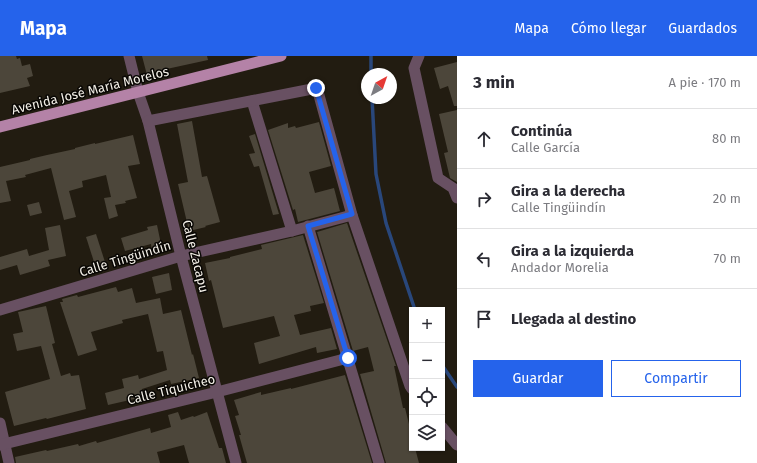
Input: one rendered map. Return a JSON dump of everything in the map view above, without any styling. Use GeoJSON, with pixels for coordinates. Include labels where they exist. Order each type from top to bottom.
{"type":"FeatureCollection","features":[{"type":"Feature","properties":{"kind":"main road","name":"Avenida José María Morelos"},"geometry":{"type":"LineString","coordinates":[[0,128],[281,56]]}},
{"type":"Feature","properties":{"kind":"street","name":"Calle Zacapu"},"geometry":{"type":"LineString","coordinates":[[129,56],[138,92],[148,121],[181,256],[236,463]]}},
{"type":"Feature","properties":{"kind":"street"},"geometry":{"type":"LineString","coordinates":[[419,56],[414,68],[438,178],[456,191]]}},
{"type":"Feature","properties":{"kind":"street"},"geometry":{"type":"LineString","coordinates":[[148,121],[316,88],[352,214],[409,383]]}},
{"type":"Feature","properties":{"kind":"street"},"geometry":{"type":"LineString","coordinates":[[252,101],[292,231]]}},
{"type":"Feature","properties":{"kind":"street","name":"Calle Tingüindín"},"geometry":{"type":"LineString","coordinates":[[0,310],[181,256],[292,231],[352,214]]}},
{"type":"Feature","properties":{"kind":"street"},"geometry":{"type":"LineString","coordinates":[[308,226],[379,463]]}},
{"type":"Feature","properties":{"kind":"street","name":"Calle Tiquicheo"},"geometry":{"type":"LineString","coordinates":[[2,445],[348,358]]}},
{"type":"Feature","properties":{"kind":"street"},"geometry":{"type":"LineString","coordinates":[[0,423],[2,445],[9,463]]}},
{"type":"Feature","properties":{"kind":"street"},"geometry":{"type":"LineString","coordinates":[[445,431],[457,445]]}},
{"type":"Feature","properties":{"kind":"building"},"geometry":{"type":"Polygon","coordinates":[[[0,56],[16,56],[17,59],[20,58],[22,66],[30,64],[33,76],[27,78],[30,86],[0,93],[0,56]]]}},
{"type":"Feature","properties":{"kind":"building"},"geometry":{"type":"Polygon","coordinates":[[[142,56],[207,56],[208,60],[162,70],[162,72],[147,75],[142,56]]]}},
{"type":"Feature","properties":{"kind":"building"},"geometry":{"type":"Polygon","coordinates":[[[457,62],[457,106],[454,106],[448,86],[440,89],[434,68],[457,62]]]}},
{"type":"Feature","properties":{"kind":"building"},"geometry":{"type":"Polygon","coordinates":[[[457,110],[457,182],[450,178],[444,153],[448,152],[439,114],[457,110]]]}},
{"type":"Feature","properties":{"kind":"building"},"geometry":{"type":"Polygon","coordinates":[[[192,121],[202,177],[207,176],[220,222],[189,231],[178,184],[188,182],[177,124],[192,121]]]}},
{"type":"Feature","properties":{"kind":"building"},"geometry":{"type":"Polygon","coordinates":[[[319,122],[331,166],[309,172],[315,193],[334,188],[340,211],[298,222],[268,130],[288,123],[288,128],[295,126],[296,128],[319,122]]]}},
{"type":"Feature","properties":{"kind":"building"},"geometry":{"type":"Polygon","coordinates":[[[255,134],[279,214],[273,215],[259,166],[254,167],[249,154],[255,153],[249,136],[255,134]]]}},
{"type":"Feature","properties":{"kind":"building"},"geometry":{"type":"Polygon","coordinates":[[[133,135],[140,164],[128,166],[137,198],[125,201],[126,203],[115,205],[118,216],[109,219],[104,198],[111,197],[106,175],[82,181],[83,187],[69,191],[76,217],[64,220],[51,168],[25,175],[26,177],[6,181],[11,201],[0,203],[0,167],[133,135]]]}},
{"type":"Feature","properties":{"kind":"building"},"geometry":{"type":"Polygon","coordinates":[[[39,202],[42,213],[30,216],[27,205],[39,202]]]}},
{"type":"Feature","properties":{"kind":"building"},"geometry":{"type":"Polygon","coordinates":[[[347,223],[396,366],[394,366],[403,408],[405,408],[409,424],[409,451],[416,451],[419,463],[386,463],[360,374],[374,371],[368,347],[353,351],[317,232],[347,223]]]}},
{"type":"Feature","properties":{"kind":"building"},"geometry":{"type":"Polygon","coordinates":[[[60,225],[66,256],[48,260],[50,266],[20,275],[17,265],[0,270],[0,257],[27,249],[29,256],[49,250],[45,228],[60,225]]]}},
{"type":"Feature","properties":{"kind":"building"},"geometry":{"type":"Polygon","coordinates":[[[157,225],[162,249],[152,251],[151,244],[125,251],[121,238],[148,230],[147,227],[157,225]]]}},
{"type":"Feature","properties":{"kind":"building"},"geometry":{"type":"Polygon","coordinates":[[[96,234],[105,262],[95,265],[86,237],[96,234]]]}},
{"type":"Feature","properties":{"kind":"building"},"geometry":{"type":"Polygon","coordinates":[[[303,235],[324,303],[310,306],[311,311],[294,315],[300,335],[331,328],[337,349],[317,353],[316,347],[259,364],[254,343],[280,336],[274,316],[223,328],[211,280],[209,281],[205,263],[262,249],[261,245],[303,235]]]}},
{"type":"Feature","properties":{"kind":"building"},"geometry":{"type":"Polygon","coordinates":[[[169,273],[172,290],[156,294],[152,277],[169,273]]]}},
{"type":"Feature","properties":{"kind":"building"},"geometry":{"type":"Polygon","coordinates":[[[116,287],[118,292],[132,288],[136,303],[160,298],[163,314],[181,310],[199,378],[171,384],[170,380],[142,389],[143,397],[108,405],[105,393],[124,388],[122,379],[138,375],[139,379],[167,370],[163,351],[157,352],[148,314],[122,320],[123,323],[91,332],[97,350],[78,356],[60,302],[63,302],[62,299],[77,295],[78,297],[116,287]]]}},
{"type":"Feature","properties":{"kind":"building"},"geometry":{"type":"Polygon","coordinates":[[[46,306],[55,343],[52,344],[61,376],[70,373],[71,376],[79,375],[86,409],[14,426],[5,392],[50,379],[41,346],[17,351],[13,334],[23,332],[18,312],[46,306]]]}},
{"type":"Feature","properties":{"kind":"building"},"geometry":{"type":"Polygon","coordinates":[[[345,375],[372,463],[247,463],[235,416],[239,415],[234,400],[261,392],[261,395],[291,389],[345,375]]]}},
{"type":"Feature","properties":{"kind":"building"},"geometry":{"type":"Polygon","coordinates":[[[178,412],[181,420],[207,412],[219,448],[222,448],[226,463],[189,463],[184,445],[157,452],[160,463],[16,463],[15,457],[78,444],[79,446],[96,441],[97,443],[150,428],[151,433],[171,427],[168,415],[178,412]]]}},
{"type":"Feature","properties":{"kind":"waterway"},"geometry":{"type":"LineString","coordinates":[[371,56],[371,68]]}},
{"type":"Feature","properties":{"kind":"waterway"},"geometry":{"type":"LineString","coordinates":[[372,104],[376,174],[386,223],[414,307]]}},
{"type":"Feature","properties":{"kind":"waterway"},"geometry":{"type":"LineString","coordinates":[[445,369],[457,387]]}},
{"type":"Feature","properties":{"kind":"route"},"geometry":{"type":"LineString","coordinates":[[316,88],[352,214],[308,226],[348,358]]}}]}
